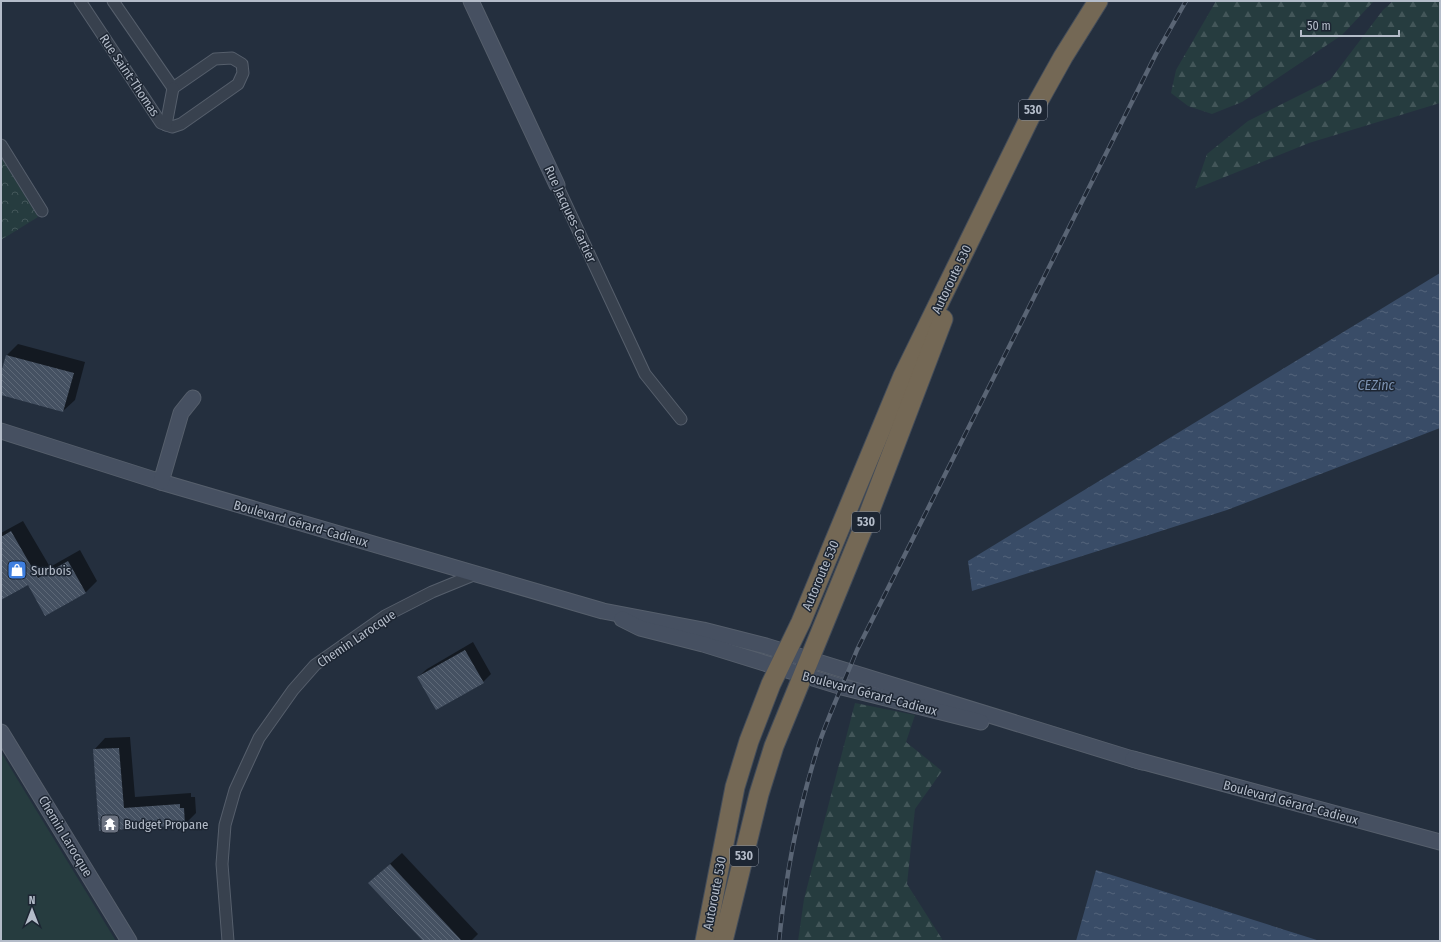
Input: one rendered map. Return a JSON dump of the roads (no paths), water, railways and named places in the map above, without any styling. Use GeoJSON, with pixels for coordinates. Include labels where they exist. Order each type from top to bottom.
{"type":"FeatureCollection","features":[{"type":"Feature","properties":{"kind":"highway","name":"Autoroute 530"},"geometry":{"type":"LineString","coordinates":[[705,941],[737,778],[757,717],[782,660],[801,622],[903,376],[1043,91],[1098,1]]}},
{"type":"Feature","properties":{"kind":"highway","name":"Autoroute 530"},"geometry":{"type":"LineString","coordinates":[[723,941],[767,767],[779,732],[807,667],[887,468],[978,224]]}},
{"type":"Feature","properties":{"kind":"main road","name":"Rue Jacques-Cartier"},"geometry":{"type":"LineString","coordinates":[[471,1],[557,185]]}},
{"type":"Feature","properties":{"kind":"main road"},"geometry":{"type":"LineString","coordinates":[[162,482],[181,413],[193,398]]}},
{"type":"Feature","properties":{"kind":"main road","name":"Boulevard Gérard-Cadieux"},"geometry":{"type":"LineString","coordinates":[[1,431],[162,482],[603,611],[640,628],[703,644],[782,660],[807,667],[902,703],[1142,762],[1440,842]]}},
{"type":"Feature","properties":{"kind":"main road","name":"Chemin Larocque"},"geometry":{"type":"LineString","coordinates":[[1,732],[42,795],[129,941]]}},
{"type":"Feature","properties":{"kind":"street","name":"Rue Saint-Thomas"},"geometry":{"type":"LineString","coordinates":[[80,1],[161,123],[166,125],[172,127],[181,124],[238,84],[243,73],[242,64],[232,58],[215,60],[173,88]]}},
{"type":"Feature","properties":{"kind":"street"},"geometry":{"type":"LineString","coordinates":[[113,1],[173,88],[166,125]]}},
{"type":"Feature","properties":{"kind":"street"},"geometry":{"type":"LineString","coordinates":[[1,144],[42,210]]}},
{"type":"Feature","properties":{"kind":"street","name":"Rue Jacques-Cartier"},"geometry":{"type":"LineString","coordinates":[[557,185],[645,374],[681,419]]}},
{"type":"Feature","properties":{"kind":"street","name":"Chemin Larocque"},"geometry":{"type":"LineString","coordinates":[[228,941],[222,864],[225,826],[235,790],[259,738],[293,690],[315,665],[385,616],[432,592],[476,574]]}},
{"type":"Feature","properties":{"kind":"water","name":"CEZinc"},"geometry":{"type":"Polygon","coordinates":[[[1440,273],[1440,428],[1227,510],[972,591],[968,561],[1440,273]]]}},
{"type":"Feature","properties":{"kind":"water"},"geometry":{"type":"Polygon","coordinates":[[[1096,870],[1320,941],[1076,941],[1096,870]]]}},
{"type":"Feature","properties":{"kind":"railway"},"geometry":{"type":"LineString","coordinates":[[779,941],[785,889],[794,838],[806,788],[821,738],[857,650],[1156,54],[1186,1]]}},
{"type":"Feature","properties":{"kind":"place","name":"Surbois"},"geometry":{"type":"Point","coordinates":[17,570]}},
{"type":"Feature","properties":{"kind":"place","name":"Budget Propane"},"geometry":{"type":"Point","coordinates":[110,824]}}]}
